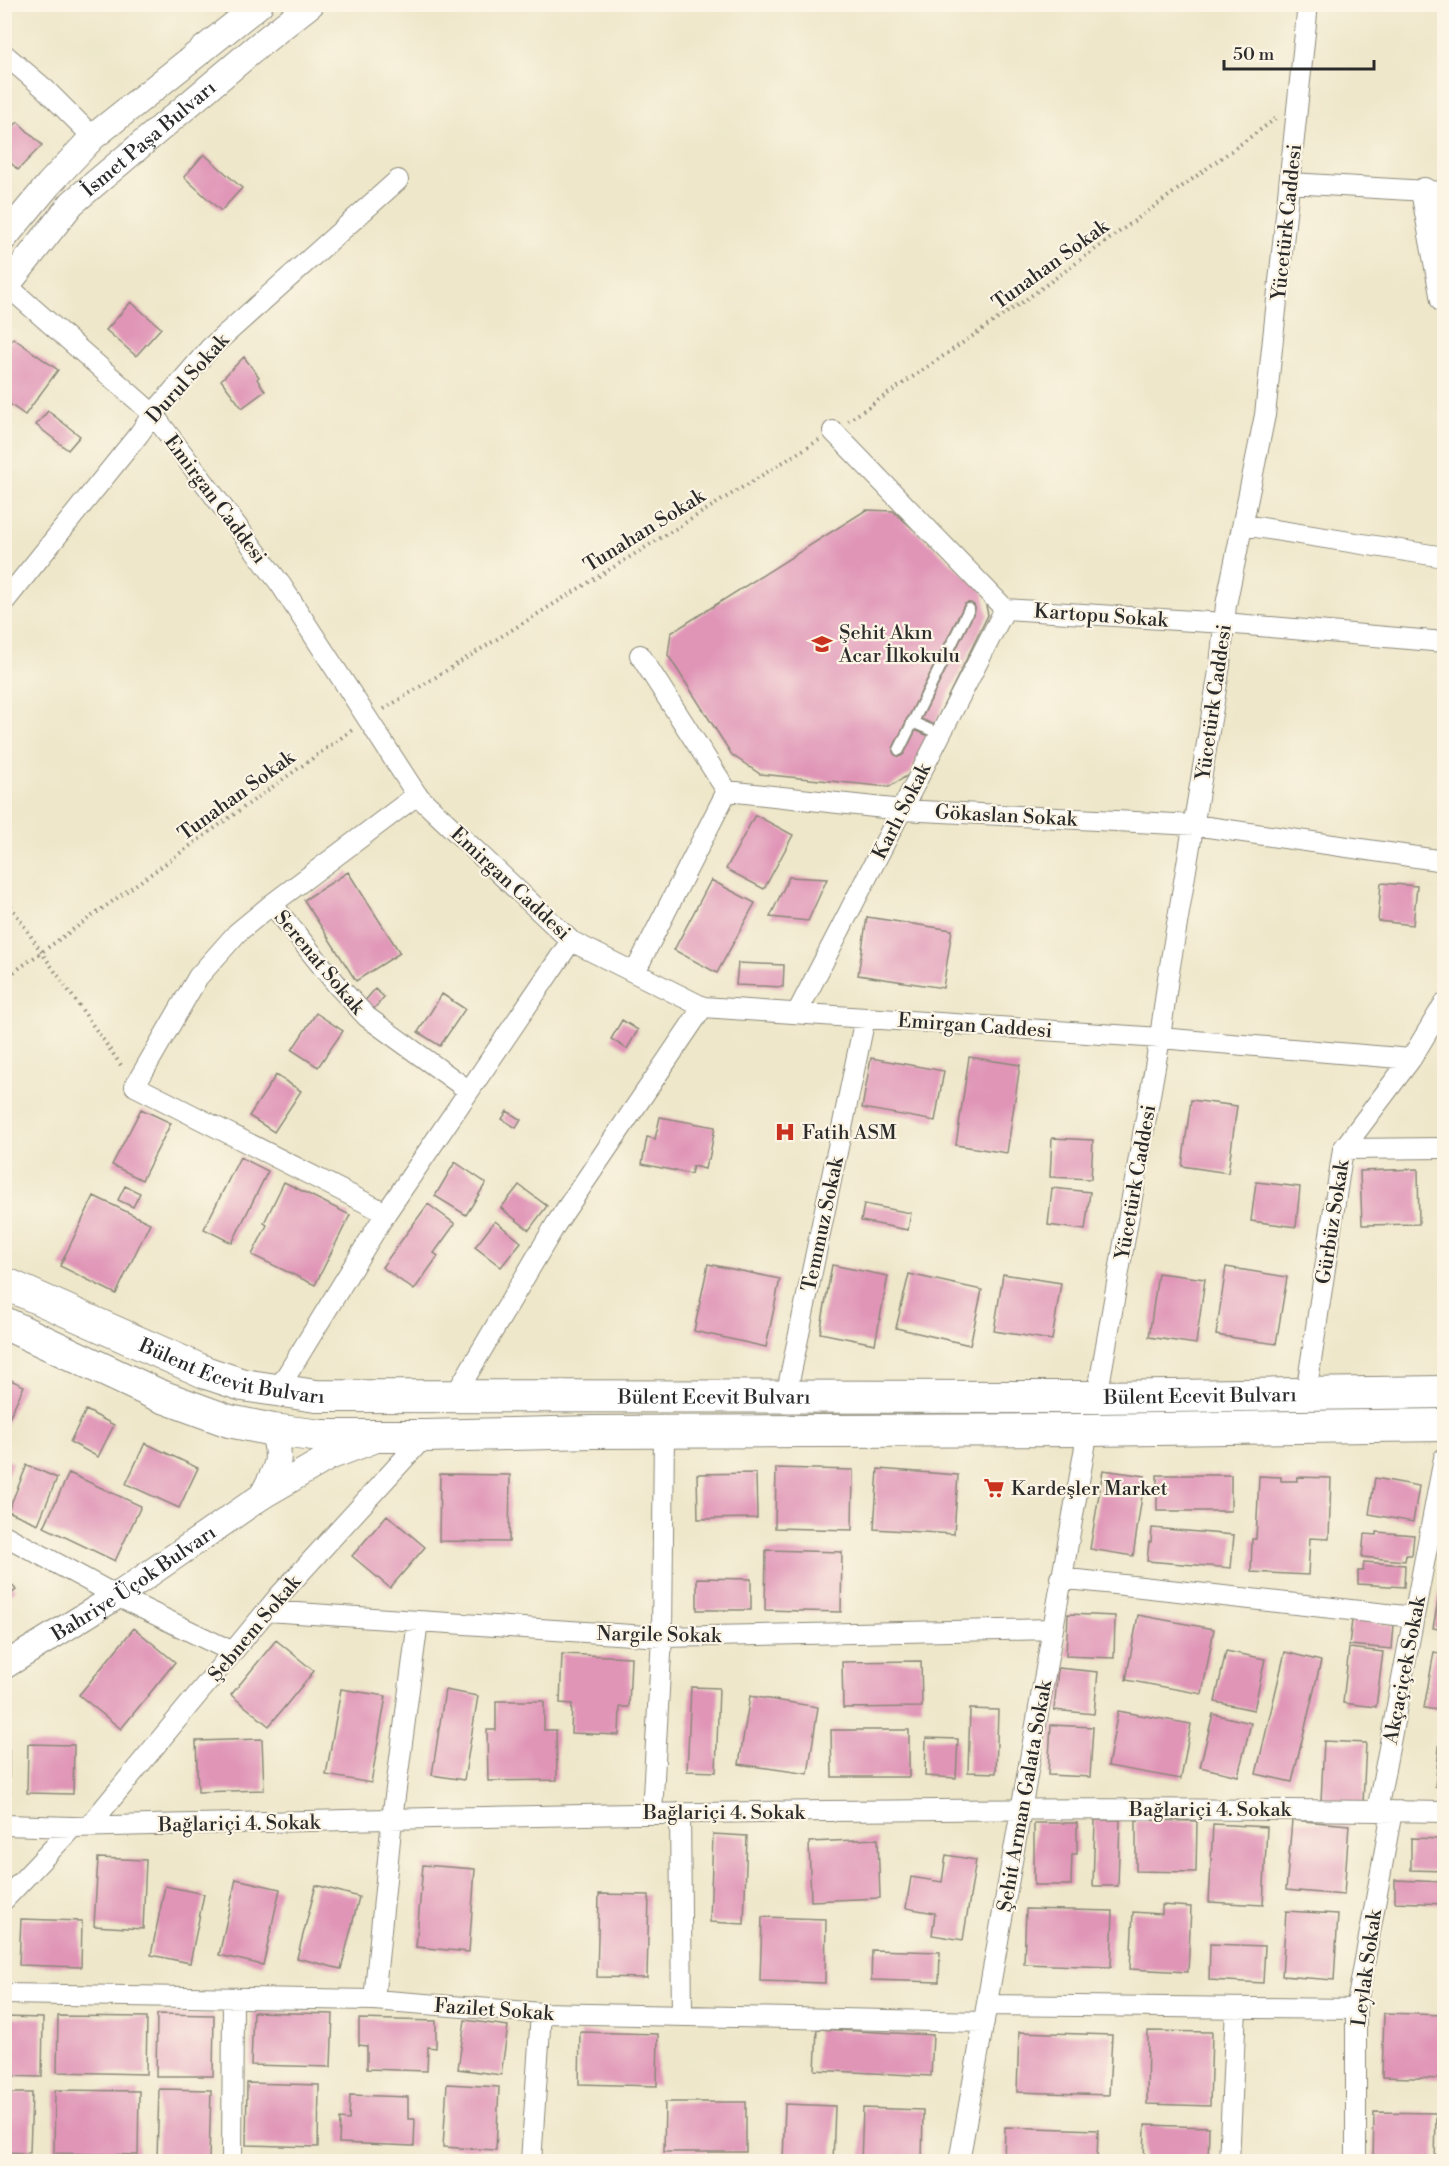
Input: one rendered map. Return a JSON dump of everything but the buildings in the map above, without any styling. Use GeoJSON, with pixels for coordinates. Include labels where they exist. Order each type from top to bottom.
{"type":"FeatureCollection","features":[{"type":"Feature","properties":{"kind":"main road","name":"Bülent Ecevit Bulvarı"},"geometry":{"type":"LineString","coordinates":[[4,1283],[207,1373],[243,1385],[316,1396],[1097,1397],[1444,1392]]}},
{"type":"Feature","properties":{"kind":"main road","name":"Bülent Ecevit Bulvarı"},"geometry":{"type":"LineString","coordinates":[[4,1323],[158,1395],[229,1422],[321,1436],[1444,1425]]}},
{"type":"Feature","properties":{"kind":"street","name":"İsmet Paşa Bulvarı"},"geometry":{"type":"LineString","coordinates":[[4,238],[49,184],[93,137],[260,4]]}},
{"type":"Feature","properties":{"kind":"street","name":"İsmet Paşa Bulvarı"},"geometry":{"type":"LineString","coordinates":[[5,286],[72,203],[311,4]]}},
{"type":"Feature","properties":{"kind":"street","name":"Yücetürk Caddesi"},"geometry":{"type":"LineString","coordinates":[[1097,1397],[1160,1038],[1226,605],[1265,415],[1308,4]]}},
{"type":"Feature","properties":{"kind":"street"},"geometry":{"type":"LineString","coordinates":[[4,54],[45,89],[93,137]]}},
{"type":"Feature","properties":{"kind":"street","name":"Durul Sokak"},"geometry":{"type":"LineString","coordinates":[[4,602],[153,414],[210,348],[398,180]]}},
{"type":"Feature","properties":{"kind":"street"},"geometry":{"type":"LineString","coordinates":[[1290,183],[1434,191],[1444,300]]}},
{"type":"Feature","properties":{"kind":"street","name":"Emirgan Caddesi"},"geometry":{"type":"LineString","coordinates":[[5,286],[153,414],[281,585],[417,795],[571,940],[703,1008],[1160,1038],[1411,1059]]}},
{"type":"Feature","properties":{"kind":"street","name":"Kartopu Sokak"},"geometry":{"type":"LineString","coordinates":[[833,431],[1005,609],[1224,623],[1444,642]]}},
{"type":"Feature","properties":{"kind":"street"},"geometry":{"type":"LineString","coordinates":[[1243,525],[1444,557]]}},
{"type":"Feature","properties":{"kind":"street","name":"Karlı Sokak"},"geometry":{"type":"LineString","coordinates":[[797,1013],[1005,609]]}},
{"type":"Feature","properties":{"kind":"street"},"geometry":{"type":"LineString","coordinates":[[635,972],[727,791],[640,655]]}},
{"type":"Feature","properties":{"kind":"street","name":"Gökaslan Sokak"},"geometry":{"type":"LineString","coordinates":[[727,791],[902,810],[1194,825],[1444,861]]}},
{"type":"Feature","properties":{"kind":"street"},"geometry":{"type":"LineString","coordinates":[[272,904],[417,795]]}},
{"type":"Feature","properties":{"kind":"street","name":"Serenat Sokak"},"geometry":{"type":"LineString","coordinates":[[135,1086],[198,977],[237,933],[272,904],[338,986],[367,1017],[468,1090]]}},
{"type":"Feature","properties":{"kind":"street"},"geometry":{"type":"LineString","coordinates":[[277,1391],[386,1212],[571,940]]}},
{"type":"Feature","properties":{"kind":"street"},"geometry":{"type":"LineString","coordinates":[[1343,1149],[1411,1059],[1444,1004]]}},
{"type":"Feature","properties":{"kind":"street"},"geometry":{"type":"LineString","coordinates":[[453,1397],[556,1224],[703,1008]]}},
{"type":"Feature","properties":{"kind":"street","name":"Temmuz Sokak"},"geometry":{"type":"LineString","coordinates":[[786,1396],[865,1018]]}},
{"type":"Feature","properties":{"kind":"street"},"geometry":{"type":"LineString","coordinates":[[135,1086],[386,1212]]}},
{"type":"Feature","properties":{"kind":"street","name":"Gürbüz Sokak"},"geometry":{"type":"LineString","coordinates":[[1306,1394],[1343,1149],[1444,1148]]}},
{"type":"Feature","properties":{"kind":"street","name":"Bahriye Üçok Bulvarı"},"geometry":{"type":"LineString","coordinates":[[261,1496],[277,1467],[279,1449],[273,1430]]}},
{"type":"Feature","properties":{"kind":"street","name":"Şehit Arman Galata Sokak"},"geometry":{"type":"LineString","coordinates":[[959,2162],[1022,1810],[1060,1578],[1088,1430]]}},
{"type":"Feature","properties":{"kind":"street"},"geometry":{"type":"LineString","coordinates":[[652,1813],[662,1637],[664,1431]]}},
{"type":"Feature","properties":{"kind":"street","name":"Şebnem Sokak"},"geometry":{"type":"LineString","coordinates":[[4,1900],[81,1827],[267,1611],[425,1436]]}},
{"type":"Feature","properties":{"kind":"street","name":"Bahriye Üçok Bulvarı"},"geometry":{"type":"LineString","coordinates":[[4,1666],[117,1596],[261,1496],[329,1457],[384,1437]]}},
{"type":"Feature","properties":{"kind":"street","name":"Akçaçiçek Sokak"},"geometry":{"type":"LineString","coordinates":[[1385,1811],[1414,1617],[1444,1458]]}},
{"type":"Feature","properties":{"kind":"street"},"geometry":{"type":"LineString","coordinates":[[4,1535],[117,1596],[233,1652]]}},
{"type":"Feature","properties":{"kind":"street"},"geometry":{"type":"LineString","coordinates":[[1060,1578],[1414,1617]]}},
{"type":"Feature","properties":{"kind":"street","name":"Nargile Sokak"},"geometry":{"type":"LineString","coordinates":[[267,1611],[662,1637],[1052,1629]]}},
{"type":"Feature","properties":{"kind":"street"},"geometry":{"type":"LineString","coordinates":[[374,2000],[392,1819],[418,1620]]}},
{"type":"Feature","properties":{"kind":"street","name":"Bağlariçi 4. Sokak"},"geometry":{"type":"LineString","coordinates":[[4,1825],[81,1827],[652,1813],[1246,1809],[1444,1812]]}},
{"type":"Feature","properties":{"kind":"street","name":"Leylak Sokak"},"geometry":{"type":"LineString","coordinates":[[1356,2162],[1356,2009],[1385,1811]]}},
{"type":"Feature","properties":{"kind":"street"},"geometry":{"type":"LineString","coordinates":[[680,1813],[682,2016]]}},
{"type":"Feature","properties":{"kind":"street","name":"Fazilet Sokak"},"geometry":{"type":"LineString","coordinates":[[4,1994],[374,2000],[541,2013],[682,2016],[986,2014],[1236,2008],[1356,2009]]}},
{"type":"Feature","properties":{"kind":"street"},"geometry":{"type":"LineString","coordinates":[[232,2162],[233,1998]]}},
{"type":"Feature","properties":{"kind":"street"},"geometry":{"type":"LineString","coordinates":[[1228,2162],[1236,2008]]}},
{"type":"Feature","properties":{"kind":"street"},"geometry":{"type":"LineString","coordinates":[[531,2162],[541,2013]]}},
{"type":"Feature","properties":{"kind":"lane"},"geometry":{"type":"LineString","coordinates":[[899,750],[969,609]]}},
{"type":"Feature","properties":{"kind":"lane"},"geometry":{"type":"LineString","coordinates":[[912,722],[940,734]]}},
{"type":"Feature","properties":{"kind":"path","name":"Tunahan Sokak"},"geometry":{"type":"LineString","coordinates":[[4,980],[368,719],[833,431],[1021,303],[1298,102]]}},
{"type":"Feature","properties":{"kind":"path"},"geometry":{"type":"LineString","coordinates":[[4,896],[135,1086]]}},
{"type":"Feature","properties":{"kind":"place","name":"Şehit Akın Acar İlkokulu"},"geometry":{"type":"Point","coordinates":[822,644]}},
{"type":"Feature","properties":{"kind":"place","name":"Fatih ASM"},"geometry":{"type":"Point","coordinates":[785,1132]}},
{"type":"Feature","properties":{"kind":"place","name":"Kardeşler Market"},"geometry":{"type":"Point","coordinates":[994,1488]}}]}
